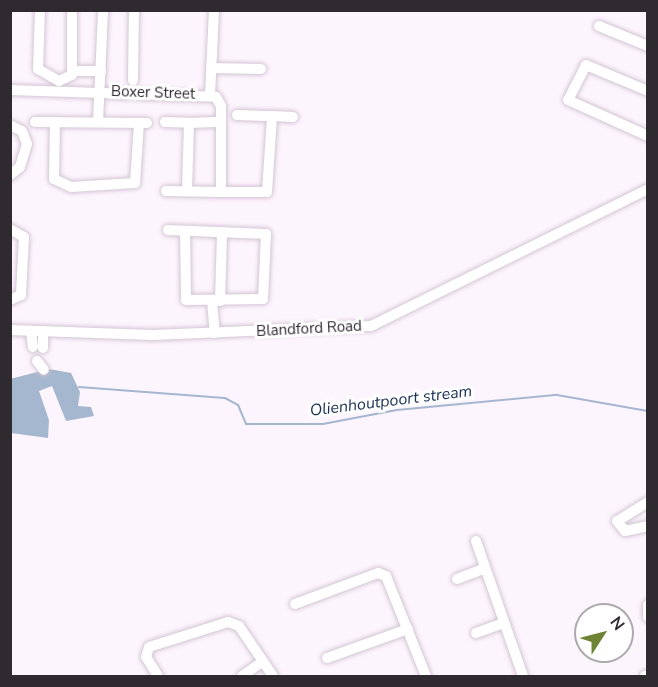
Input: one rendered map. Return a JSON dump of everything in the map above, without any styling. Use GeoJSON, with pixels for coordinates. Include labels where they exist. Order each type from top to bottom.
{"type":"FeatureCollection","features":[{"type":"Feature","properties":{"kind":"street"},"geometry":{"type":"LineString","coordinates":[[40,10],[39,70],[59,81],[70,80],[72,71],[72,10]]}},
{"type":"Feature","properties":{"kind":"street"},"geometry":{"type":"LineString","coordinates":[[98,122],[103,10]]}},
{"type":"Feature","properties":{"kind":"street"},"geometry":{"type":"LineString","coordinates":[[133,80],[134,10]]}},
{"type":"Feature","properties":{"kind":"street"},"geometry":{"type":"LineString","coordinates":[[210,95],[214,10]]}},
{"type":"Feature","properties":{"kind":"street"},"geometry":{"type":"LineString","coordinates":[[599,26],[648,46]]}},
{"type":"Feature","properties":{"kind":"street"},"geometry":{"type":"LineString","coordinates":[[648,91],[586,65],[568,100],[648,136]]}},
{"type":"Feature","properties":{"kind":"street"},"geometry":{"type":"LineString","coordinates":[[211,68],[261,69]]}},
{"type":"Feature","properties":{"kind":"street"},"geometry":{"type":"LineString","coordinates":[[72,71],[101,71]]}},
{"type":"Feature","properties":{"kind":"street","name":"Boxer Street"},"geometry":{"type":"LineString","coordinates":[[10,90],[210,95],[221,106],[221,192]]}},
{"type":"Feature","properties":{"kind":"street"},"geometry":{"type":"LineString","coordinates":[[237,115],[293,117]]}},
{"type":"Feature","properties":{"kind":"street"},"geometry":{"type":"LineString","coordinates":[[166,191],[268,191],[272,116]]}},
{"type":"Feature","properties":{"kind":"street"},"geometry":{"type":"LineString","coordinates":[[35,122],[55,122],[98,122],[143,123],[135,183],[71,187],[54,179],[55,122]]}},
{"type":"Feature","properties":{"kind":"street"},"geometry":{"type":"LineString","coordinates":[[165,122],[216,122]]}},
{"type":"Feature","properties":{"kind":"street"},"geometry":{"type":"LineString","coordinates":[[187,191],[189,123]]}},
{"type":"Feature","properties":{"kind":"street"},"geometry":{"type":"LineString","coordinates":[[10,124],[22,131],[27,144],[20,167],[10,175]]}},
{"type":"Feature","properties":{"kind":"street","name":"Blandford Road"},"geometry":{"type":"LineString","coordinates":[[10,330],[215,333],[386,322],[648,189]]}},
{"type":"Feature","properties":{"kind":"street"},"geometry":{"type":"LineString","coordinates":[[10,229],[24,237],[16,272],[21,295],[10,300]]}},
{"type":"Feature","properties":{"kind":"street"},"geometry":{"type":"LineString","coordinates":[[168,230],[263,233],[268,238],[264,298],[216,301],[185,299],[185,231]]}},
{"type":"Feature","properties":{"kind":"street"},"geometry":{"type":"LineString","coordinates":[[215,333],[222,232]]}},
{"type":"Feature","properties":{"kind":"street"},"geometry":{"type":"LineString","coordinates":[[31,331],[38,347],[44,331]]}},
{"type":"Feature","properties":{"kind":"street"},"geometry":{"type":"LineString","coordinates":[[648,502],[617,521],[625,531],[648,526]]}},
{"type":"Feature","properties":{"kind":"street"},"geometry":{"type":"LineString","coordinates":[[476,541],[523,676]]}},
{"type":"Feature","properties":{"kind":"street"},"geometry":{"type":"LineString","coordinates":[[457,579],[485,568]]}},
{"type":"Feature","properties":{"kind":"street"},"geometry":{"type":"LineString","coordinates":[[295,604],[382,574],[394,587],[426,676]]}},
{"type":"Feature","properties":{"kind":"street"},"geometry":{"type":"LineString","coordinates":[[648,605],[648,617]]}},
{"type":"Feature","properties":{"kind":"street"},"geometry":{"type":"LineString","coordinates":[[158,676],[146,657],[148,647],[228,622],[238,626],[273,676]]}},
{"type":"Feature","properties":{"kind":"street"},"geometry":{"type":"LineString","coordinates":[[476,633],[504,623]]}},
{"type":"Feature","properties":{"kind":"street"},"geometry":{"type":"LineString","coordinates":[[327,658],[408,629]]}},
{"type":"Feature","properties":{"kind":"street"},"geometry":{"type":"LineString","coordinates":[[243,676],[262,662]]}},
{"type":"Feature","properties":{"kind":"water"},"geometry":{"type":"Polygon","coordinates":[[[49,369],[71,373],[80,392],[78,406],[91,407],[94,416],[66,421],[52,386],[39,391],[49,420],[48,438],[11,433],[10,379],[49,369]]]}},
{"type":"Feature","properties":{"kind":"waterway","name":"Olienhoutpoort stream"},"geometry":{"type":"LineString","coordinates":[[79,387],[225,398],[238,405],[246,424],[323,424],[397,410],[557,395],[648,411]]}}]}
